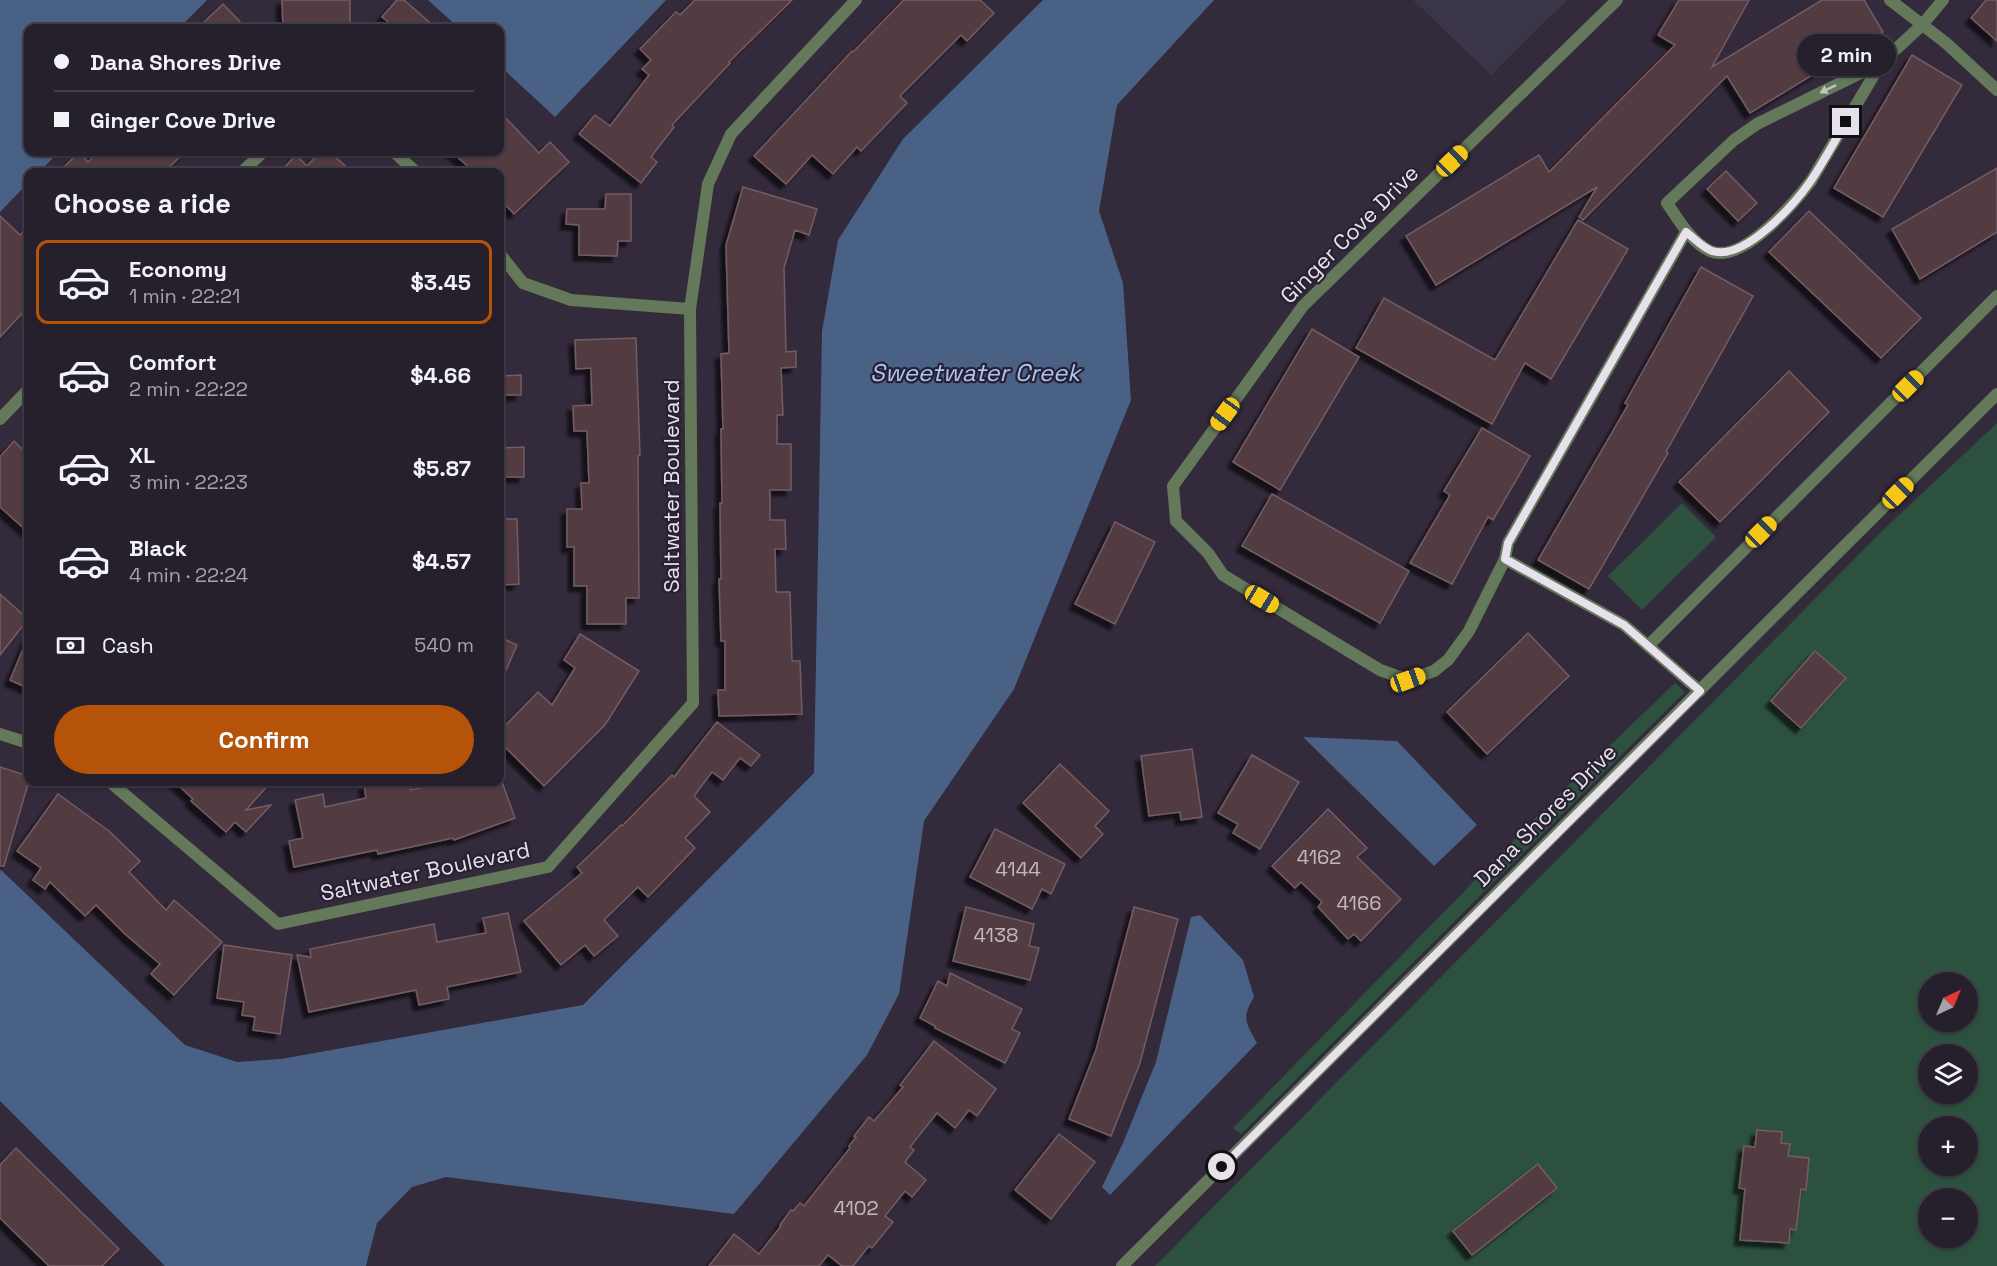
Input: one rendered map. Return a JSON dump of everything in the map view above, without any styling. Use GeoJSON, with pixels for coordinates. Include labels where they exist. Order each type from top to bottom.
{"type":"FeatureCollection","features":[{"type":"Feature","properties":{"kind":"street","name":"Saltwater Boulevard"},"geometry":{"type":"LineString","coordinates":[[115,786],[278,924],[548,867],[693,703],[690,309],[708,184],[731,134],[856,0]]}},
{"type":"Feature","properties":{"kind":"street","name":"Ginger Cove Drive"},"geometry":{"type":"LineString","coordinates":[[1617,0],[1303,306],[1173,486],[1176,521],[1208,553],[1222,575],[1380,670],[1408,680],[1434,671],[1448,660],[1469,631],[1505,559],[1508,543],[1686,232]]}},
{"type":"Feature","properties":{"kind":"street"},"geometry":{"type":"LineString","coordinates":[[1890,0],[1946,43],[1997,90]]}},
{"type":"Feature","properties":{"kind":"street"},"geometry":{"type":"LineString","coordinates":[[1881,63],[1757,124],[1734,140],[1667,203],[1686,232],[1710,251],[1723,253],[1737,250],[1754,240],[1799,197],[1881,63],[1922,25],[1944,0]]}},
{"type":"Feature","properties":{"kind":"street"},"geometry":{"type":"LineString","coordinates":[[246,168],[258,156]]}},
{"type":"Feature","properties":{"kind":"street"},"geometry":{"type":"LineString","coordinates":[[398,156],[411,168]]}},
{"type":"Feature","properties":{"kind":"street"},"geometry":{"type":"LineString","coordinates":[[504,259],[523,283],[571,300],[690,309]]}},
{"type":"Feature","properties":{"kind":"street"},"geometry":{"type":"LineString","coordinates":[[1648,646],[1994,304]]}},
{"type":"Feature","properties":{"kind":"street","name":"Dana Shores Drive"},"geometry":{"type":"LineString","coordinates":[[1122,1266],[1997,394]]}},
{"type":"Feature","properties":{"kind":"street"},"geometry":{"type":"LineString","coordinates":[[0,419],[24,396]]}},
{"type":"Feature","properties":{"kind":"street"},"geometry":{"type":"LineString","coordinates":[[1505,559],[1624,625],[1700,691]]}},
{"type":"Feature","properties":{"kind":"street"},"geometry":{"type":"LineString","coordinates":[[0,734],[24,742]]}},
{"type":"Feature","properties":{"kind":"shaded area"},"geometry":{"type":"Polygon","coordinates":[[[1413,0],[1567,0],[1491,75],[1413,0]]]}},
{"type":"Feature","properties":{"kind":"green space"},"geometry":{"type":"Polygon","coordinates":[[[1997,423],[1997,1266],[1155,1266],[1882,531],[1997,423]]]}},
{"type":"Feature","properties":{"kind":"green space"},"geometry":{"type":"Polygon","coordinates":[[[1682,503],[1716,537],[1642,610],[1608,576],[1682,503]]]}},
{"type":"Feature","properties":{"kind":"green space"},"geometry":{"type":"Polygon","coordinates":[[[1675,683],[1685,692],[1241,1134],[1233,1128],[1557,796],[1675,683]]]}},
{"type":"Feature","properties":{"kind":"water"},"geometry":{"type":"Polygon","coordinates":[[[0,0],[207,0],[183,24],[24,24],[24,156],[55,156],[43,168],[24,168],[24,187],[0,212],[0,0]]]}},
{"type":"Feature","properties":{"kind":"water"},"geometry":{"type":"Polygon","coordinates":[[[428,0],[666,0],[555,117],[504,70],[504,24],[455,24],[428,0]]]}},
{"type":"Feature","properties":{"kind":"water","name":"Sweetwater Creek"},"geometry":{"type":"Polygon","coordinates":[[[1043,0],[1214,0],[1117,105],[1099,211],[1123,283],[1131,400],[1014,689],[924,821],[899,994],[867,1055],[734,1214],[446,1177],[412,1187],[377,1223],[366,1266],[165,1266],[0,1101],[0,869],[185,1045],[237,1062],[281,1059],[583,1005],[814,773],[822,331],[838,240],[903,139],[1043,0]]]}},
{"type":"Feature","properties":{"kind":"water"},"geometry":{"type":"Polygon","coordinates":[[[1303,737],[1397,741],[1477,825],[1434,866],[1303,737]]]}},
{"type":"Feature","properties":{"kind":"water"},"geometry":{"type":"Polygon","coordinates":[[[1200,915],[1243,960],[1254,997],[1247,1011],[1246,1020],[1257,1043],[1110,1195],[1102,1187],[1123,1143],[1156,1062],[1191,917],[1200,915]]]}},
{"type":"Feature","properties":{"kind":"building"},"geometry":{"type":"Polygon","coordinates":[[[282,0],[350,0],[350,24],[283,24],[282,0]]]}},
{"type":"Feature","properties":{"kind":"building"},"geometry":{"type":"Polygon","coordinates":[[[397,0],[404,0],[431,24],[391,24],[382,17],[397,0]]]}},
{"type":"Feature","properties":{"kind":"building"},"geometry":{"type":"Polygon","coordinates":[[[695,0],[792,0],[729,62],[672,125],[674,127],[651,157],[657,162],[641,183],[579,134],[595,115],[610,126],[649,75],[642,69],[651,60],[640,49],[676,12],[680,15],[695,0]]]}},
{"type":"Feature","properties":{"kind":"building"},"geometry":{"type":"Polygon","coordinates":[[[904,0],[980,0],[994,13],[967,41],[961,35],[900,96],[907,103],[861,151],[857,147],[833,174],[812,155],[786,184],[754,156],[852,51],[904,0]]]}},
{"type":"Feature","properties":{"kind":"building"},"geometry":{"type":"Polygon","coordinates":[[[1679,0],[1749,0],[1712,67],[1822,0],[1864,0],[1883,32],[1750,113],[1727,76],[1583,220],[1579,217],[1597,187],[1436,285],[1406,236],[1539,155],[1549,172],[1675,45],[1658,35],[1679,0]]]}},
{"type":"Feature","properties":{"kind":"building"},"geometry":{"type":"Polygon","coordinates":[[[1986,0],[1997,0],[1997,41],[1971,18],[1986,0]]]}},
{"type":"Feature","properties":{"kind":"building"},"geometry":{"type":"Polygon","coordinates":[[[223,4],[242,24],[202,24],[223,4]]]}},
{"type":"Feature","properties":{"kind":"building"},"geometry":{"type":"Polygon","coordinates":[[[1912,55],[1962,85],[1883,217],[1834,188],[1912,55]]]}},
{"type":"Feature","properties":{"kind":"building"},"geometry":{"type":"Polygon","coordinates":[[[504,116],[539,153],[550,142],[569,162],[514,214],[504,203],[504,168],[470,168],[456,156],[504,156],[504,116]]]}},
{"type":"Feature","properties":{"kind":"building"},"geometry":{"type":"Polygon","coordinates":[[[75,156],[83,156],[88,162],[94,156],[181,156],[168,168],[63,168],[75,156]]]}},
{"type":"Feature","properties":{"kind":"building"},"geometry":{"type":"Polygon","coordinates":[[[295,156],[307,166],[316,156],[334,156],[348,168],[284,168],[295,156]]]}},
{"type":"Feature","properties":{"kind":"building"},"geometry":{"type":"Polygon","coordinates":[[[1997,168],[1997,232],[1920,279],[1892,229],[1997,168]]]}},
{"type":"Feature","properties":{"kind":"building"},"geometry":{"type":"Polygon","coordinates":[[[1726,171],[1757,203],[1738,221],[1707,189],[1726,171]]]}},
{"type":"Feature","properties":{"kind":"building"},"geometry":{"type":"Polygon","coordinates":[[[743,187],[817,209],[809,235],[795,230],[784,268],[786,352],[796,351],[796,367],[781,368],[783,415],[777,415],[777,444],[791,444],[791,490],[770,490],[770,520],[785,520],[786,549],[775,549],[776,592],[790,592],[792,661],[800,661],[802,714],[719,716],[718,690],[725,690],[725,641],[721,641],[719,579],[721,579],[721,429],[723,429],[721,354],[729,353],[726,245],[743,187]]]}},
{"type":"Feature","properties":{"kind":"building"},"geometry":{"type":"Polygon","coordinates":[[[606,194],[631,194],[631,241],[618,241],[617,256],[579,255],[579,225],[566,224],[567,209],[605,209],[606,194]]]}},
{"type":"Feature","properties":{"kind":"building"},"geometry":{"type":"Polygon","coordinates":[[[1809,211],[1921,318],[1881,358],[1769,252],[1809,211]]]}},
{"type":"Feature","properties":{"kind":"building"},"geometry":{"type":"Polygon","coordinates":[[[0,216],[20,235],[24,230],[24,311],[0,337],[0,216]]]}},
{"type":"Feature","properties":{"kind":"building"},"geometry":{"type":"Polygon","coordinates":[[[1578,220],[1628,249],[1551,379],[1525,363],[1492,424],[1356,348],[1384,298],[1495,360],[1578,220]]]}},
{"type":"Feature","properties":{"kind":"building"},"geometry":{"type":"Polygon","coordinates":[[[1701,267],[1753,296],[1666,452],[1668,453],[1589,589],[1538,560],[1628,405],[1625,403],[1701,267]]]}},
{"type":"Feature","properties":{"kind":"building"},"geometry":{"type":"Polygon","coordinates":[[[1312,329],[1359,357],[1280,490],[1233,462],[1312,329]]]}},
{"type":"Feature","properties":{"kind":"building"},"geometry":{"type":"Polygon","coordinates":[[[636,338],[640,455],[638,456],[639,598],[626,598],[626,624],[587,624],[587,586],[574,586],[574,547],[567,547],[567,509],[582,509],[581,483],[589,483],[587,431],[574,431],[573,406],[592,405],[591,368],[576,369],[575,340],[636,338]]]}},
{"type":"Feature","properties":{"kind":"building"},"geometry":{"type":"Polygon","coordinates":[[[1789,371],[1829,412],[1720,522],[1679,482],[1789,371]]]}},
{"type":"Feature","properties":{"kind":"building"},"geometry":{"type":"Polygon","coordinates":[[[521,375],[521,395],[504,395],[504,376],[521,375]]]}},
{"type":"Feature","properties":{"kind":"building"},"geometry":{"type":"Polygon","coordinates":[[[1482,428],[1530,456],[1493,520],[1488,517],[1452,584],[1410,563],[1450,495],[1444,491],[1482,428]]]}},
{"type":"Feature","properties":{"kind":"building"},"geometry":{"type":"Polygon","coordinates":[[[14,441],[24,451],[24,528],[0,507],[0,457],[14,441]]]}},
{"type":"Feature","properties":{"kind":"building"},"geometry":{"type":"Polygon","coordinates":[[[524,447],[524,477],[504,477],[504,448],[524,447]]]}},
{"type":"Feature","properties":{"kind":"building"},"geometry":{"type":"Polygon","coordinates":[[[1272,494],[1409,571],[1380,623],[1242,546],[1272,494]]]}},
{"type":"Feature","properties":{"kind":"building"},"geometry":{"type":"Polygon","coordinates":[[[504,519],[517,519],[519,584],[504,585],[504,519]]]}},
{"type":"Feature","properties":{"kind":"building"},"geometry":{"type":"Polygon","coordinates":[[[1115,522],[1155,542],[1115,624],[1075,604],[1115,522]]]}},
{"type":"Feature","properties":{"kind":"building"},"geometry":{"type":"Polygon","coordinates":[[[0,594],[24,615],[24,624],[0,655],[0,594]]]}},
{"type":"Feature","properties":{"kind":"building"},"geometry":{"type":"Polygon","coordinates":[[[1528,633],[1569,676],[1487,754],[1447,712],[1528,633]]]}},
{"type":"Feature","properties":{"kind":"building"},"geometry":{"type":"Polygon","coordinates":[[[580,634],[639,671],[605,725],[544,786],[504,746],[504,727],[538,692],[552,705],[575,668],[564,660],[580,634]]]}},
{"type":"Feature","properties":{"kind":"building"},"geometry":{"type":"Polygon","coordinates":[[[504,639],[517,645],[504,675],[504,639]]]}},
{"type":"Feature","properties":{"kind":"building"},"geometry":{"type":"Polygon","coordinates":[[[24,647],[24,686],[10,680],[24,647]]]}},
{"type":"Feature","properties":{"kind":"building"},"geometry":{"type":"Polygon","coordinates":[[[1815,651],[1846,678],[1801,728],[1771,701],[1815,651]]]}},
{"type":"Feature","properties":{"kind":"building"},"geometry":{"type":"Polygon","coordinates":[[[717,722],[760,755],[751,766],[740,758],[723,780],[712,772],[694,796],[710,812],[685,838],[695,848],[648,897],[638,887],[604,920],[618,936],[594,956],[585,945],[561,965],[524,921],[582,873],[577,867],[622,826],[672,775],[674,777],[717,722]]]}},
{"type":"Feature","properties":{"kind":"building"},"geometry":{"type":"Polygon","coordinates":[[[1192,749],[1202,817],[1181,820],[1180,812],[1149,816],[1141,756],[1192,749]]]}},
{"type":"Feature","properties":{"kind":"building"},"geometry":{"type":"Polygon","coordinates":[[[1252,755],[1299,782],[1260,849],[1233,833],[1238,824],[1218,813],[1252,755]]]}},
{"type":"Feature","properties":{"kind":"building"},"geometry":{"type":"Polygon","coordinates":[[[1060,764],[1109,811],[1095,826],[1103,834],[1081,858],[1023,803],[1060,764]]]}},
{"type":"Feature","properties":{"kind":"building"},"geometry":{"type":"Polygon","coordinates":[[[0,767],[24,775],[24,786],[27,786],[4,866],[0,866],[0,767]]]}},
{"type":"Feature","properties":{"kind":"building"},"geometry":{"type":"Polygon","coordinates":[[[179,786],[267,786],[246,810],[271,805],[246,832],[235,822],[226,832],[191,801],[193,799],[179,786]]]}},
{"type":"Feature","properties":{"kind":"building"},"geometry":{"type":"Polygon","coordinates":[[[364,786],[410,786],[411,790],[432,786],[503,786],[515,818],[454,840],[453,838],[378,854],[377,850],[294,867],[289,841],[303,838],[295,800],[323,794],[325,807],[366,798],[364,786]]]}},
{"type":"Feature","properties":{"kind":"building"},"geometry":{"type":"Polygon","coordinates":[[[58,794],[109,831],[140,861],[129,872],[166,910],[174,900],[222,942],[174,995],[151,974],[160,964],[96,905],[85,916],[50,882],[45,889],[33,880],[41,868],[17,851],[58,794]]]}},
{"type":"Feature","properties":{"kind":"building"},"geometry":{"type":"Polygon","coordinates":[[[1328,809],[1367,848],[1357,857],[1401,899],[1361,941],[1354,934],[1348,939],[1318,907],[1322,902],[1301,882],[1295,888],[1272,866],[1328,809]]]}},
{"type":"Feature","properties":{"kind":"building"},"geometry":{"type":"Polygon","coordinates":[[[995,829],[1065,864],[1051,894],[1042,889],[1032,909],[970,877],[995,829]]]}},
{"type":"Feature","properties":{"kind":"building"},"geometry":{"type":"Polygon","coordinates":[[[966,907],[1034,924],[1029,946],[1039,948],[1030,980],[953,961],[966,907]]]}},
{"type":"Feature","properties":{"kind":"building"},"geometry":{"type":"Polygon","coordinates":[[[1134,907],[1178,919],[1140,1063],[1111,1136],[1069,1119],[1096,1050],[1134,907]]]}},
{"type":"Feature","properties":{"kind":"building"},"geometry":{"type":"Polygon","coordinates":[[[508,913],[521,972],[447,987],[449,999],[419,1005],[416,990],[309,1012],[297,955],[311,957],[310,949],[434,924],[437,942],[486,933],[483,918],[508,913]]]}},
{"type":"Feature","properties":{"kind":"building"},"geometry":{"type":"Polygon","coordinates":[[[224,945],[292,955],[280,1034],[253,1030],[255,1017],[242,1015],[244,1002],[217,998],[224,945]]]}},
{"type":"Feature","properties":{"kind":"building"},"geometry":{"type":"Polygon","coordinates":[[[950,973],[1022,1009],[1012,1029],[1020,1033],[1005,1063],[935,1028],[920,1018],[938,981],[947,986],[950,973]]]}},
{"type":"Feature","properties":{"kind":"building"},"geometry":{"type":"Polygon","coordinates":[[[934,1041],[996,1089],[977,1116],[969,1110],[955,1128],[937,1113],[910,1147],[914,1150],[905,1162],[926,1180],[912,1197],[905,1191],[885,1216],[893,1222],[872,1248],[869,1246],[853,1266],[842,1266],[828,1255],[819,1266],[709,1266],[734,1234],[759,1254],[791,1210],[793,1211],[800,1203],[804,1206],[850,1148],[849,1146],[856,1137],[854,1136],[869,1117],[874,1121],[903,1087],[900,1085],[934,1041]]]}},
{"type":"Feature","properties":{"kind":"building"},"geometry":{"type":"Polygon","coordinates":[[[1757,1130],[1782,1132],[1781,1143],[1790,1144],[1788,1156],[1809,1158],[1806,1190],[1801,1189],[1796,1230],[1790,1229],[1789,1243],[1740,1240],[1745,1189],[1739,1188],[1744,1146],[1755,1147],[1757,1130]]]}},
{"type":"Feature","properties":{"kind":"building"},"geometry":{"type":"Polygon","coordinates":[[[1059,1134],[1095,1162],[1051,1219],[1015,1190],[1059,1134]]]}},
{"type":"Feature","properties":{"kind":"building"},"geometry":{"type":"Polygon","coordinates":[[[16,1148],[119,1249],[102,1266],[49,1266],[0,1218],[0,1165],[16,1148]]]}},
{"type":"Feature","properties":{"kind":"building"},"geometry":{"type":"Polygon","coordinates":[[[1538,1164],[1557,1188],[1472,1255],[1453,1231],[1538,1164]]]}},
{"type":"Feature","properties":{"kind":"route"},"geometry":{"type":"LineString","coordinates":[[1222,1167],[1700,691],[1624,625],[1505,559],[1508,543],[1686,232],[1710,251],[1723,253],[1737,250],[1754,240],[1799,197],[1846,122]]}}]}
